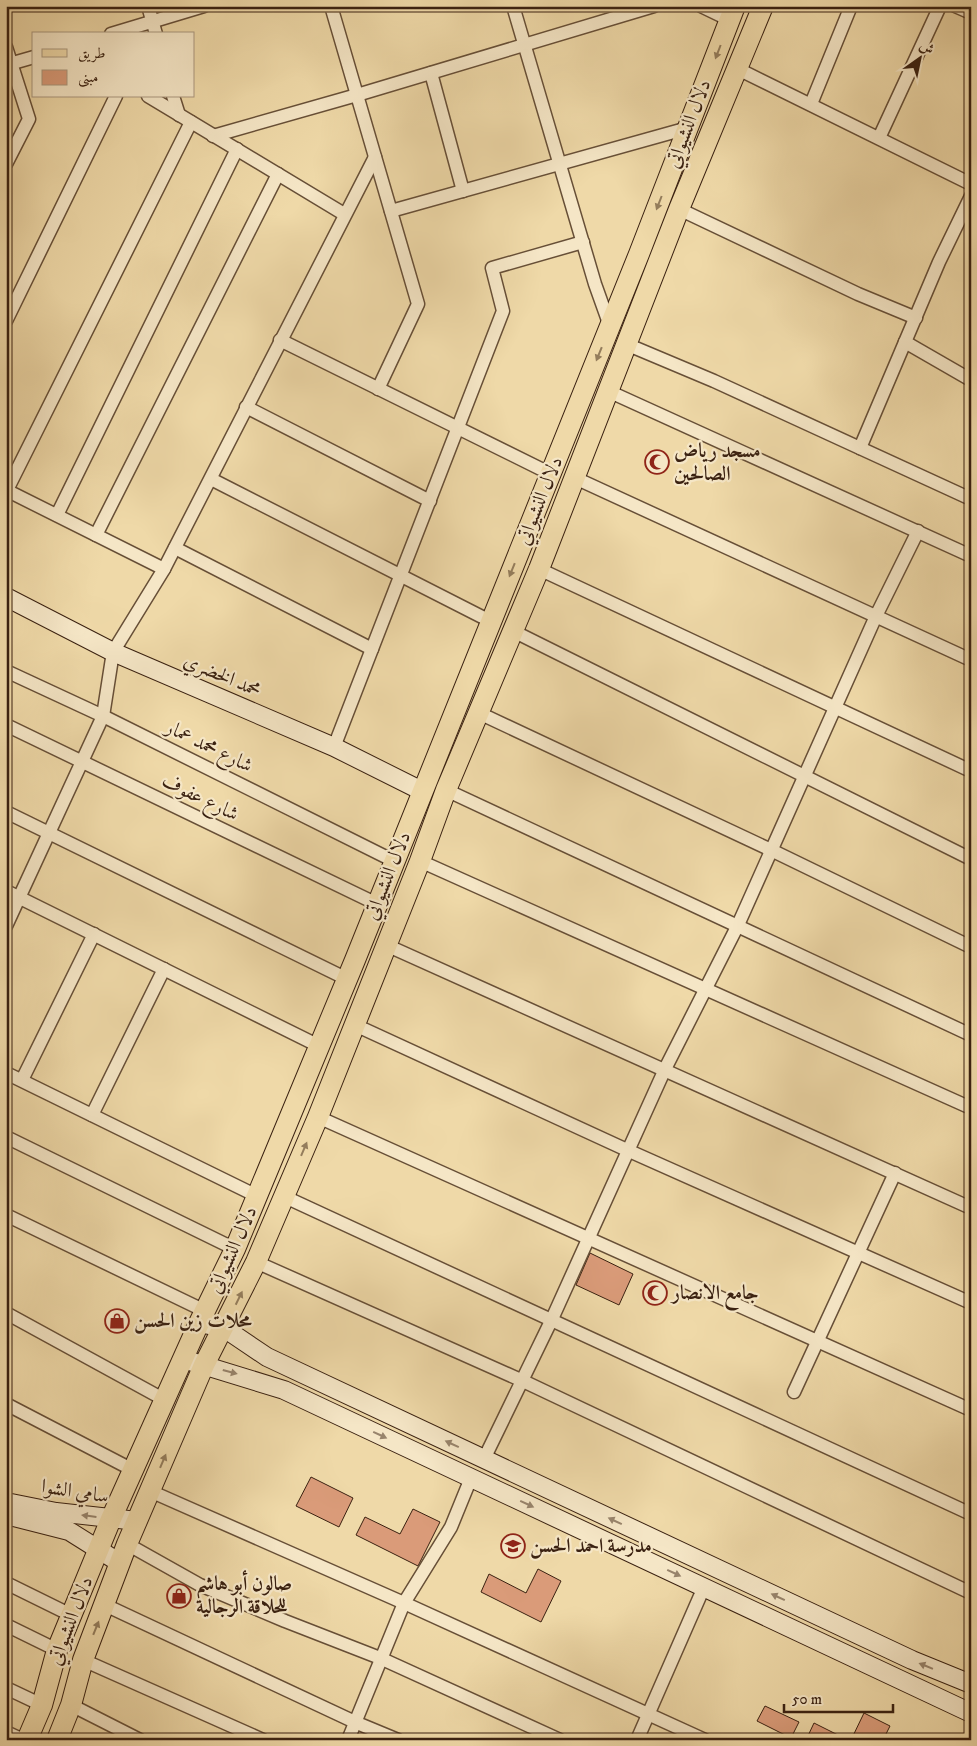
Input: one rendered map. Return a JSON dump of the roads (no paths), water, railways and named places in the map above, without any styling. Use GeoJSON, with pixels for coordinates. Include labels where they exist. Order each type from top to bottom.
{"type":"FeatureCollection","features":[{"type":"Feature","properties":{"kind":"main road","name":"دلال النشيواتي"},"geometry":{"type":"LineString","coordinates":[[57,1740],[71,1705],[83,1660],[127,1544],[204,1365],[256,1262],[318,1116],[420,861],[444,794],[539,569],[573,477],[679,209],[763,6]]}},
{"type":"Feature","properties":{"kind":"main road","name":"دلال النشيواتي"},"geometry":{"type":"LineString","coordinates":[[27,1740],[42,1705],[57,1650],[73,1616],[111,1519],[202,1317],[235,1249],[347,979],[492,622],[733,13]]}},
{"type":"Feature","properties":{"kind":"main road"},"geometry":{"type":"LineString","coordinates":[[422,791],[444,794]]}},
{"type":"Feature","properties":{"kind":"street"},"geometry":{"type":"LineString","coordinates":[[148,6],[154,28]]}},
{"type":"Feature","properties":{"kind":"street"},"geometry":{"type":"LineString","coordinates":[[125,32],[154,28],[204,6]]}},
{"type":"Feature","properties":{"kind":"street"},"geometry":{"type":"LineString","coordinates":[[331,6],[418,304],[378,389]]}},
{"type":"Feature","properties":{"kind":"street"},"geometry":{"type":"LineString","coordinates":[[513,6],[610,326]]}},
{"type":"Feature","properties":{"kind":"street"},"geometry":{"type":"LineString","coordinates":[[213,136],[654,6]]}},
{"type":"Feature","properties":{"kind":"street"},"geometry":{"type":"LineString","coordinates":[[701,6],[733,13]]}},
{"type":"Feature","properties":{"kind":"street"},"geometry":{"type":"LineString","coordinates":[[811,104],[852,6]]}},
{"type":"Feature","properties":{"kind":"street"},"geometry":{"type":"LineString","coordinates":[[880,138],[940,6]]}},
{"type":"Feature","properties":{"kind":"street"},"geometry":{"type":"LineString","coordinates":[[955,6],[971,13]]}},
{"type":"Feature","properties":{"kind":"street"},"geometry":{"type":"LineString","coordinates":[[6,47],[9,64],[29,119],[6,164]]}},
{"type":"Feature","properties":{"kind":"street"},"geometry":{"type":"LineString","coordinates":[[9,64],[32,58]]}},
{"type":"Feature","properties":{"kind":"street"},"geometry":{"type":"LineString","coordinates":[[738,69],[971,184]]}},
{"type":"Feature","properties":{"kind":"street"},"geometry":{"type":"LineString","coordinates":[[431,73],[463,191]]}},
{"type":"Feature","properties":{"kind":"street"},"geometry":{"type":"LineString","coordinates":[[6,321],[115,98]]}},
{"type":"Feature","properties":{"kind":"street"},"geometry":{"type":"LineString","coordinates":[[151,98],[344,214]]}},
{"type":"Feature","properties":{"kind":"street"},"geometry":{"type":"LineString","coordinates":[[174,98],[178,115]]}},
{"type":"Feature","properties":{"kind":"street"},"geometry":{"type":"LineString","coordinates":[[164,569],[7,491],[191,122]]}},
{"type":"Feature","properties":{"kind":"street"},"geometry":{"type":"LineString","coordinates":[[391,211],[688,128]]}},
{"type":"Feature","properties":{"kind":"street"},"geometry":{"type":"LineString","coordinates":[[57,515],[237,149]]}},
{"type":"Feature","properties":{"kind":"street"},"geometry":{"type":"LineString","coordinates":[[6,926],[103,716],[113,652],[164,569],[344,214],[375,157]]}},
{"type":"Feature","properties":{"kind":"street"},"geometry":{"type":"LineString","coordinates":[[96,535],[278,174]]}},
{"type":"Feature","properties":{"kind":"street"},"geometry":{"type":"LineString","coordinates":[[860,448],[905,342],[971,196]]}},
{"type":"Feature","properties":{"kind":"street"},"geometry":{"type":"LineString","coordinates":[[679,209],[858,294],[916,318]]}},
{"type":"Feature","properties":{"kind":"street"},"geometry":{"type":"LineString","coordinates":[[334,747],[503,311],[492,268],[583,242]]}},
{"type":"Feature","properties":{"kind":"street"},"geometry":{"type":"LineString","coordinates":[[280,340],[551,474]]}},
{"type":"Feature","properties":{"kind":"street"},"geometry":{"type":"LineString","coordinates":[[905,342],[971,380]]}},
{"type":"Feature","properties":{"kind":"street"},"geometry":{"type":"LineString","coordinates":[[626,344],[714,381],[971,499]]}},
{"type":"Feature","properties":{"kind":"street"},"geometry":{"type":"LineString","coordinates":[[608,391],[971,556]]}},
{"type":"Feature","properties":{"kind":"street"},"geometry":{"type":"LineString","coordinates":[[246,408],[430,501]]}},
{"type":"Feature","properties":{"kind":"street"},"geometry":{"type":"LineString","coordinates":[[573,477],[971,660]]}},
{"type":"Feature","properties":{"kind":"street"},"geometry":{"type":"LineString","coordinates":[[211,479],[492,622]]}},
{"type":"Feature","properties":{"kind":"street"},"geometry":{"type":"LineString","coordinates":[[484,1459],[552,1319],[586,1238],[664,1069],[738,925],[837,708],[876,616],[918,531]]}},
{"type":"Feature","properties":{"kind":"street"},"geometry":{"type":"LineString","coordinates":[[175,548],[372,649]]}},
{"type":"Feature","properties":{"kind":"street"},"geometry":{"type":"LineString","coordinates":[[539,569],[971,771]]}},
{"type":"Feature","properties":{"kind":"street","name":"محمد الخضري"},"geometry":{"type":"LineString","coordinates":[[6,597],[113,652],[334,747],[422,791]]}},
{"type":"Feature","properties":{"kind":"street"},"geometry":{"type":"LineString","coordinates":[[513,632],[971,859]]}},
{"type":"Feature","properties":{"kind":"street","name":"شارع محمد عمار"},"geometry":{"type":"LineString","coordinates":[[6,671],[103,716],[394,860]]}},
{"type":"Feature","properties":{"kind":"street"},"geometry":{"type":"LineString","coordinates":[[479,713],[771,850],[971,947]]}},
{"type":"Feature","properties":{"kind":"street","name":"شارع عفوف"},"geometry":{"type":"LineString","coordinates":[[6,725],[377,904]]}},
{"type":"Feature","properties":{"kind":"street"},"geometry":{"type":"LineString","coordinates":[[444,794],[738,925],[971,1034]]}},
{"type":"Feature","properties":{"kind":"street"},"geometry":{"type":"LineString","coordinates":[[6,812],[347,979]]}},
{"type":"Feature","properties":{"kind":"street"},"geometry":{"type":"LineString","coordinates":[[420,861],[971,1108]]}},
{"type":"Feature","properties":{"kind":"street"},"geometry":{"type":"LineString","coordinates":[[6,891],[319,1046]]}},
{"type":"Feature","properties":{"kind":"street"},"geometry":{"type":"LineString","coordinates":[[22,1080],[94,934]]}},
{"type":"Feature","properties":{"kind":"street"},"geometry":{"type":"LineString","coordinates":[[386,945],[971,1208]]}},
{"type":"Feature","properties":{"kind":"street"},"geometry":{"type":"LineString","coordinates":[[92,1115],[164,969]]}},
{"type":"Feature","properties":{"kind":"street"},"geometry":{"type":"LineString","coordinates":[[355,1025],[857,1254],[971,1303]]}},
{"type":"Feature","properties":{"kind":"street"},"geometry":{"type":"LineString","coordinates":[[6,1073],[257,1196]]}},
{"type":"Feature","properties":{"kind":"street"},"geometry":{"type":"LineString","coordinates":[[318,1116],[971,1410]]}},
{"type":"Feature","properties":{"kind":"street"},"geometry":{"type":"LineString","coordinates":[[6,1138],[235,1249]]}},
{"type":"Feature","properties":{"kind":"street"},"geometry":{"type":"LineString","coordinates":[[794,1392],[895,1173]]}},
{"type":"Feature","properties":{"kind":"street"},"geometry":{"type":"LineString","coordinates":[[283,1196],[971,1514]]}},
{"type":"Feature","properties":{"kind":"street"},"geometry":{"type":"LineString","coordinates":[[6,1215],[224,1328],[267,1356],[912,1660],[971,1684]]}},
{"type":"Feature","properties":{"kind":"street"},"geometry":{"type":"LineString","coordinates":[[256,1262],[523,1381],[971,1593]]}},
{"type":"Feature","properties":{"kind":"street"},"geometry":{"type":"LineString","coordinates":[[6,1313],[165,1400]]}},
{"type":"Feature","properties":{"kind":"street"},"geometry":{"type":"LineString","coordinates":[[183,1359],[284,1390],[971,1712]]}},
{"type":"Feature","properties":{"kind":"street"},"geometry":{"type":"LineString","coordinates":[[6,1404],[134,1470]]}},
{"type":"Feature","properties":{"kind":"street"},"geometry":{"type":"LineString","coordinates":[[348,1740],[357,1723],[380,1658],[404,1603],[451,1527],[471,1478]]}},
{"type":"Feature","properties":{"kind":"street"},"geometry":{"type":"LineString","coordinates":[[150,1491],[404,1603],[705,1740]]}},
{"type":"Feature","properties":{"kind":"street","name":"سامي الشوا"},"geometry":{"type":"LineString","coordinates":[[6,1502],[111,1519],[137,1521]]}},
{"type":"Feature","properties":{"kind":"street","name":"سامي الشوا"},"geometry":{"type":"LineString","coordinates":[[6,1515],[69,1531],[120,1563]]}},
{"type":"Feature","properties":{"kind":"street"},"geometry":{"type":"LineString","coordinates":[[127,1544],[200,1584],[380,1658],[560,1740]]}},
{"type":"Feature","properties":{"kind":"street"},"geometry":{"type":"LineString","coordinates":[[6,1583],[73,1616]]}},
{"type":"Feature","properties":{"kind":"street"},"geometry":{"type":"LineString","coordinates":[[637,1740],[704,1588]]}},
{"type":"Feature","properties":{"kind":"street"},"geometry":{"type":"LineString","coordinates":[[105,1605],[357,1723],[398,1740]]}},
{"type":"Feature","properties":{"kind":"street"},"geometry":{"type":"LineString","coordinates":[[6,1625],[57,1650]]}},
{"type":"Feature","properties":{"kind":"street"},"geometry":{"type":"LineString","coordinates":[[83,1660],[263,1740]]}},
{"type":"Feature","properties":{"kind":"street"},"geometry":{"type":"LineString","coordinates":[[6,1688],[42,1705]]}},
{"type":"Feature","properties":{"kind":"street"},"geometry":{"type":"LineString","coordinates":[[71,1705],[140,1740]]}},
{"type":"Feature","properties":{"kind":"street"},"geometry":{"type":"LineString","coordinates":[[6,1732],[23,1740]]}},
{"type":"Feature","properties":{"kind":"place","name":"مسجد رياض الصالحين"},"geometry":{"type":"Point","coordinates":[657,462]}},
{"type":"Feature","properties":{"kind":"place","name":"جامع الانصار"},"geometry":{"type":"Point","coordinates":[655,1293]}},
{"type":"Feature","properties":{"kind":"place","name":"محلات زين الحسن"},"geometry":{"type":"Point","coordinates":[117,1321]}},
{"type":"Feature","properties":{"kind":"place","name":"مدرسة احمد الحسن"},"geometry":{"type":"Point","coordinates":[513,1546]}},
{"type":"Feature","properties":{"kind":"place","name":"صالون أبو هاشم للحلاقة الرجالية"},"geometry":{"type":"Point","coordinates":[179,1596]}}]}
